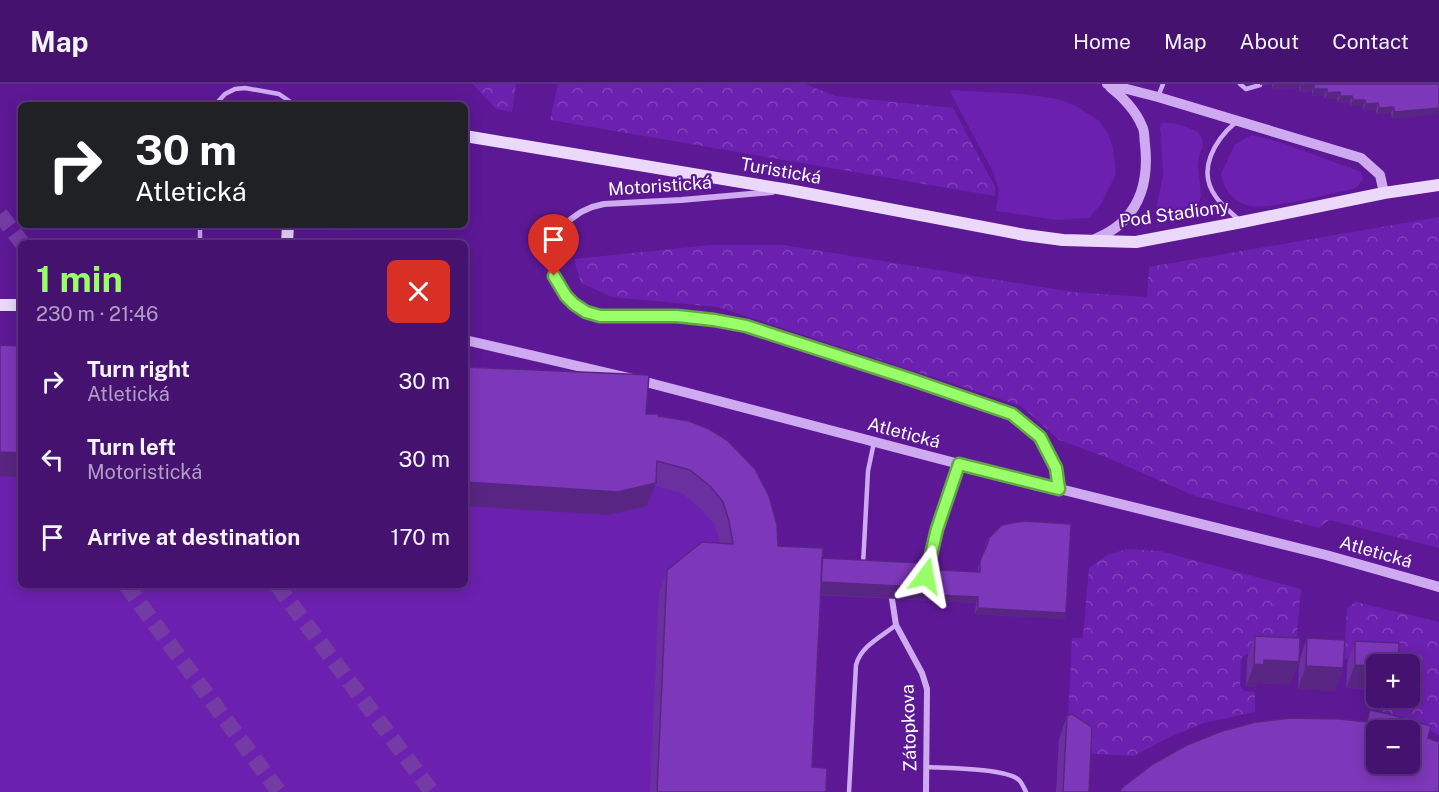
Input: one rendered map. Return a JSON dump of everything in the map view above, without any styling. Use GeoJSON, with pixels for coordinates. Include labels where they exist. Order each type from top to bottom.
{"type":"FeatureCollection","features":[{"type":"Feature","properties":{"kind":"main road","name":"Turistická"},"geometry":{"type":"LineString","coordinates":[[468,136],[789,190],[1025,235],[1091,241]]}},
{"type":"Feature","properties":{"kind":"main road","name":"Pod Stadiony"},"geometry":{"type":"LineString","coordinates":[[1091,241],[1136,242],[1384,193],[1439,185]]}},
{"type":"Feature","properties":{"kind":"main road"},"geometry":{"type":"LineString","coordinates":[[0,305],[18,305]]}},
{"type":"Feature","properties":{"kind":"street","name":"Pod Stadiony"},"geometry":{"type":"LineString","coordinates":[[1107,84],[1238,120],[1360,158],[1380,175],[1384,193]]}},
{"type":"Feature","properties":{"kind":"street","name":"Pod Stadiony"},"geometry":{"type":"LineString","coordinates":[[1091,241],[1125,220],[1133,209],[1147,171],[1143,126],[1123,96],[1107,84]]}},
{"type":"Feature","properties":{"kind":"street","name":"Motoristická"},"geometry":{"type":"LineString","coordinates":[[789,190],[681,200],[604,204],[592,207],[571,219],[558,234],[551,257],[554,276],[566,296],[586,312],[600,316],[677,316],[746,326],[1012,414],[1040,437],[1056,468],[1059,489]]}},
{"type":"Feature","properties":{"kind":"street","name":"Atletická"},"geometry":{"type":"LineString","coordinates":[[468,341],[642,381],[959,464],[1326,555],[1439,587]]}},
{"type":"Feature","properties":{"kind":"street","name":"Zátopkova"},"geometry":{"type":"LineString","coordinates":[[892,599],[896,625],[922,673],[927,689],[926,792]]}},
{"type":"Feature","properties":{"kind":"lane"},"geometry":{"type":"LineString","coordinates":[[1158,97],[1163,84]]}},
{"type":"Feature","properties":{"kind":"lane"},"geometry":{"type":"LineString","coordinates":[[1240,84],[1246,89],[1260,85]]}},
{"type":"Feature","properties":{"kind":"lane"},"geometry":{"type":"LineString","coordinates":[[216,102],[235,89],[245,88],[279,94],[291,102]]}},
{"type":"Feature","properties":{"kind":"lane"},"geometry":{"type":"LineString","coordinates":[[1238,120],[1221,137],[1215,147],[1208,171],[1210,185],[1216,198],[1242,222]]}},
{"type":"Feature","properties":{"kind":"lane"},"geometry":{"type":"LineString","coordinates":[[863,573],[867,481],[874,442]]}},
{"type":"Feature","properties":{"kind":"lane"},"geometry":{"type":"LineString","coordinates":[[927,573],[937,529],[959,464]]}},
{"type":"Feature","properties":{"kind":"lane"},"geometry":{"type":"LineString","coordinates":[[849,792],[856,665],[865,649],[896,625]]}},
{"type":"Feature","properties":{"kind":"lane"},"geometry":{"type":"LineString","coordinates":[[926,767],[987,771],[1009,775],[1019,780],[1026,792]]}},
{"type":"Feature","properties":{"kind":"green space"},"geometry":{"type":"Polygon","coordinates":[[[473,84],[516,84],[512,112],[496,109],[473,84]]]}},
{"type":"Feature","properties":{"kind":"green space"},"geometry":{"type":"Polygon","coordinates":[[[558,84],[805,84],[835,96],[953,108],[995,187],[995,196],[550,120],[558,84]]]}},
{"type":"Feature","properties":{"kind":"green space"},"geometry":{"type":"Polygon","coordinates":[[[949,90],[1023,94],[1058,99],[1076,106],[1098,120],[1107,132],[1113,147],[1116,174],[1101,204],[1089,218],[1056,220],[996,211],[999,190],[993,172],[949,90]]]}},
{"type":"Feature","properties":{"kind":"green space"},"geometry":{"type":"Polygon","coordinates":[[[1162,122],[1197,131],[1202,138],[1203,147],[1198,165],[1201,196],[1197,211],[1172,214],[1158,209],[1163,175],[1160,128],[1162,122]]]}},
{"type":"Feature","properties":{"kind":"green space"},"geometry":{"type":"Polygon","coordinates":[[[1252,135],[1282,143],[1361,172],[1363,179],[1356,188],[1316,197],[1267,206],[1246,205],[1229,193],[1221,174],[1235,144],[1252,135]]]}},
{"type":"Feature","properties":{"kind":"green space"},"geometry":{"type":"Polygon","coordinates":[[[1439,217],[1439,548],[1329,520],[1319,528],[1195,496],[1108,458],[1059,440],[1021,406],[718,307],[612,297],[581,283],[574,259],[710,245],[784,245],[1072,292],[1147,297],[1149,267],[1439,217]]]}},
{"type":"Feature","properties":{"kind":"green space"},"geometry":{"type":"Polygon","coordinates":[[[0,369],[18,369],[18,588],[468,588],[468,391],[701,452],[804,790],[818,792],[0,792],[0,369]]]}},
{"type":"Feature","properties":{"kind":"green space"},"geometry":{"type":"Polygon","coordinates":[[[1127,549],[1160,551],[1301,589],[1295,656],[1247,654],[1241,659],[1240,686],[1245,691],[1255,692],[1255,712],[1204,723],[1133,756],[1083,753],[1067,739],[1072,638],[1083,638],[1089,568],[1107,555],[1127,549]]]}},
{"type":"Feature","properties":{"kind":"green space"},"geometry":{"type":"Polygon","coordinates":[[[1356,602],[1439,622],[1439,735],[1420,728],[1420,720],[1390,720],[1378,717],[1378,708],[1420,708],[1420,654],[1366,654],[1366,660],[1344,659],[1347,608],[1356,602]]]}},
{"type":"Feature","properties":{"kind":"building"},"geometry":{"type":"Polygon","coordinates":[[[1301,84],[1439,84],[1439,108],[1394,112],[1394,107],[1379,108],[1378,103],[1366,104],[1365,100],[1353,100],[1352,96],[1340,96],[1340,92],[1327,93],[1327,89],[1314,89],[1314,85],[1301,86],[1301,84]]]}},
{"type":"Feature","properties":{"kind":"building"},"geometry":{"type":"Polygon","coordinates":[[[0,345],[18,346],[18,453],[0,452],[0,345]]]}},
{"type":"Feature","properties":{"kind":"building"},"geometry":{"type":"Polygon","coordinates":[[[468,367],[649,375],[646,414],[659,414],[658,416],[689,421],[709,429],[727,440],[755,469],[769,496],[777,525],[778,546],[823,548],[812,767],[827,768],[826,792],[657,792],[667,570],[702,542],[733,544],[723,502],[711,487],[690,470],[657,461],[656,483],[618,492],[468,482],[468,367]]]}},
{"type":"Feature","properties":{"kind":"building"},"geometry":{"type":"Polygon","coordinates":[[[1024,521],[1071,524],[1066,613],[978,608],[978,597],[937,595],[940,570],[980,572],[980,561],[988,539],[1002,525],[1024,521]]]}},
{"type":"Feature","properties":{"kind":"building"},"geometry":{"type":"Polygon","coordinates":[[[822,558],[940,564],[939,588],[821,582],[822,558]]]}},
{"type":"Feature","properties":{"kind":"building"},"geometry":{"type":"Polygon","coordinates":[[[1255,636],[1300,638],[1299,662],[1264,660],[1264,665],[1254,664],[1255,636]]]}},
{"type":"Feature","properties":{"kind":"building"},"geometry":{"type":"Polygon","coordinates":[[[1307,638],[1345,640],[1343,668],[1306,666],[1307,638]]]}},
{"type":"Feature","properties":{"kind":"building"},"geometry":{"type":"Polygon","coordinates":[[[1355,641],[1399,643],[1398,654],[1366,654],[1366,666],[1355,665],[1355,641]]]}},
{"type":"Feature","properties":{"kind":"building"},"geometry":{"type":"Polygon","coordinates":[[[1370,710],[1410,720],[1368,720],[1370,710]]]}},
{"type":"Feature","properties":{"kind":"building"},"geometry":{"type":"Polygon","coordinates":[[[1072,714],[1092,727],[1089,792],[1063,792],[1067,716],[1072,714]]]}},
{"type":"Feature","properties":{"kind":"building"},"geometry":{"type":"Polygon","coordinates":[[[1291,718],[1366,722],[1366,774],[1420,774],[1420,723],[1431,726],[1428,738],[1439,742],[1439,792],[1119,792],[1153,764],[1187,745],[1222,731],[1256,722],[1291,718]]]}},
{"type":"Feature","properties":{"kind":"tunnel"},"geometry":{"type":"LineString","coordinates":[[0,214],[20,240]]}},
{"type":"Feature","properties":{"kind":"tunnel"},"geometry":{"type":"LineString","coordinates":[[128,588],[279,792]]}},
{"type":"Feature","properties":{"kind":"tunnel"},"geometry":{"type":"LineString","coordinates":[[279,588],[432,792]]}},
{"type":"Feature","properties":{"kind":"route"},"geometry":{"type":"LineString","coordinates":[[554,276],[566,296],[586,312],[600,316],[677,316],[746,326],[1012,414],[1040,437],[1056,468],[1059,489],[959,464],[937,529],[926,576]]}}]}
